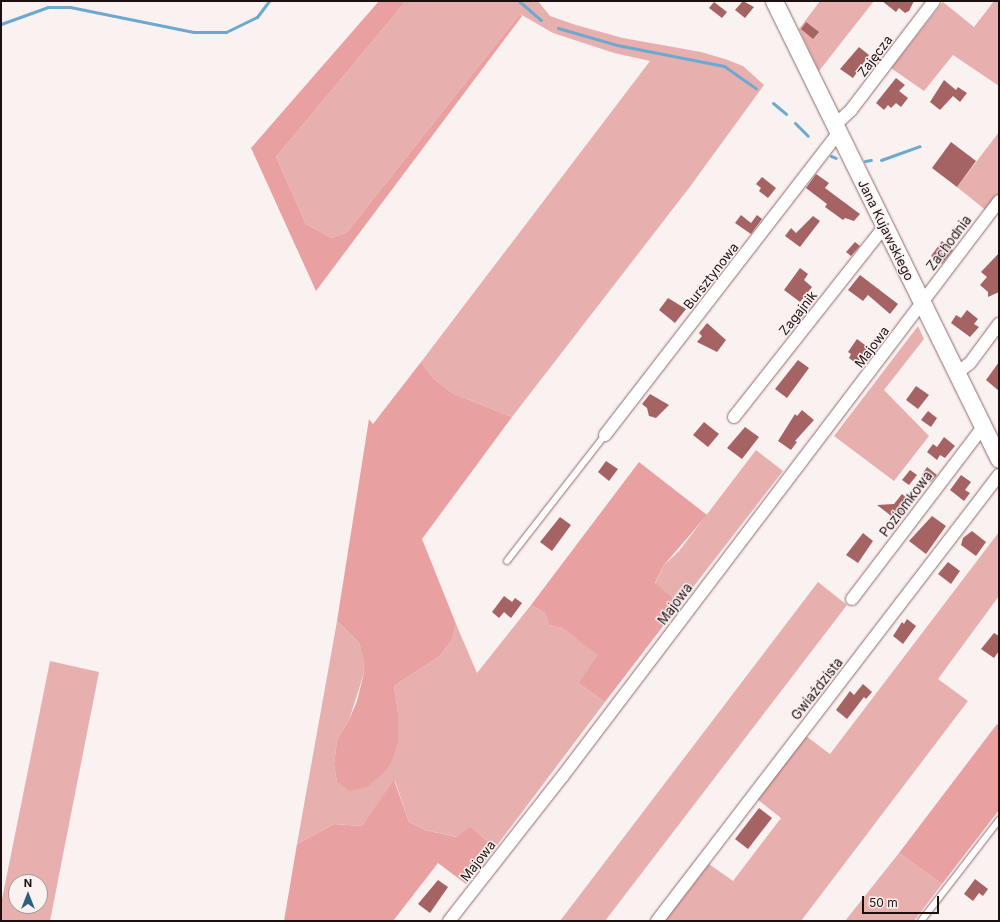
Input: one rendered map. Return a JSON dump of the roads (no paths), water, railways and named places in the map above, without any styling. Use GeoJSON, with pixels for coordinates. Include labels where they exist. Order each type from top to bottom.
{"type":"FeatureCollection","features":[{"type":"Feature","properties":{"kind":"main road","name":"Jana Kujawskiego"},"geometry":{"type":"LineString","coordinates":[[774,1],[999,460]]}},
{"type":"Feature","properties":{"kind":"street","name":"Zajęcza"},"geometry":{"type":"LineString","coordinates":[[837,129],[934,1]]}},
{"type":"Feature","properties":{"kind":"street","name":"Bursztynowa"},"geometry":{"type":"LineString","coordinates":[[605,435],[837,129]]}},
{"type":"Feature","properties":{"kind":"street","name":"Zachodnia"},"geometry":{"type":"LineString","coordinates":[[922,303],[999,201]]}},
{"type":"Feature","properties":{"kind":"street","name":"Zagajnik"},"geometry":{"type":"LineString","coordinates":[[734,418],[885,226]]}},
{"type":"Feature","properties":{"kind":"street","name":"Majowa"},"geometry":{"type":"LineString","coordinates":[[449,921],[922,303]]}},
{"type":"Feature","properties":{"kind":"street"},"geometry":{"type":"LineString","coordinates":[[957,373],[970,363],[999,324]]}},
{"type":"Feature","properties":{"kind":"street","name":"Poziomkowa"},"geometry":{"type":"LineString","coordinates":[[852,599],[983,427]]}},
{"type":"Feature","properties":{"kind":"street","name":"Gwiaździsta"},"geometry":{"type":"LineString","coordinates":[[657,921],[999,475]]}},
{"type":"Feature","properties":{"kind":"lane"},"geometry":{"type":"LineString","coordinates":[[507,561],[605,435]]}},
{"type":"Feature","properties":{"kind":"lane"},"geometry":{"type":"LineString","coordinates":[[921,921],[999,820]]}},
{"type":"Feature","properties":{"kind":"waterway"},"geometry":{"type":"LineString","coordinates":[[1,24],[48,7],[70,7],[194,32],[226,32],[257,17],[269,1]]}},
{"type":"Feature","properties":{"kind":"waterway"},"geometry":{"type":"LineString","coordinates":[[519,1],[541,20]]}},
{"type":"Feature","properties":{"kind":"waterway"},"geometry":{"type":"LineString","coordinates":[[558,28],[617,45],[724,66],[756,88]]}},
{"type":"Feature","properties":{"kind":"waterway"},"geometry":{"type":"LineString","coordinates":[[773,103],[786,114]]}},
{"type":"Feature","properties":{"kind":"waterway"},"geometry":{"type":"LineString","coordinates":[[795,123],[808,136]]}},
{"type":"Feature","properties":{"kind":"waterway"},"geometry":{"type":"LineString","coordinates":[[881,160],[920,146]]}},
{"type":"Feature","properties":{"kind":"waterway"},"geometry":{"type":"LineString","coordinates":[[831,156],[836,158]]}},
{"type":"Feature","properties":{"kind":"waterway"},"geometry":{"type":"LineString","coordinates":[[865,161],[871,160]]}}]}
